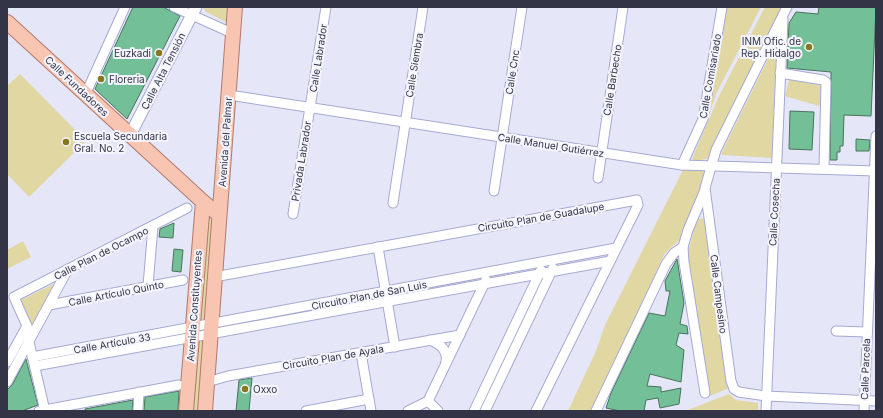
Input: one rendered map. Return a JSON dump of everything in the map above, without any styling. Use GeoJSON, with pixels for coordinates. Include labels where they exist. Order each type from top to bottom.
{"type":"FeatureCollection","features":[{"type":"Feature","properties":{"kind":"main road","name":"Avenida del Palmar"},"geometry":{"type":"LineString","coordinates":[[214,277],[235,7]]}},
{"type":"Feature","properties":{"kind":"main road","name":"Calle Fundadores"},"geometry":{"type":"LineString","coordinates":[[7,22],[219,215]]}},
{"type":"Feature","properties":{"kind":"main road","name":"Avenida Constituyentes"},"geometry":{"type":"LineString","coordinates":[[186,411],[203,202]]}},
{"type":"Feature","properties":{"kind":"main road","name":"Avenida Constituyentes"},"geometry":{"type":"LineString","coordinates":[[205,411],[214,277]]}},
{"type":"Feature","properties":{"kind":"street"},"geometry":{"type":"LineString","coordinates":[[86,93],[125,7]]}},
{"type":"Feature","properties":{"kind":"street"},"geometry":{"type":"LineString","coordinates":[[174,7],[194,11],[234,34]]}},
{"type":"Feature","properties":{"kind":"street","name":"Calle Labrador"},"geometry":{"type":"LineString","coordinates":[[310,108],[326,7]]}},
{"type":"Feature","properties":{"kind":"street","name":"Calle Siembra"},"geometry":{"type":"LineString","coordinates":[[394,203],[423,7]]}},
{"type":"Feature","properties":{"kind":"street","name":"Calle Cnc"},"geometry":{"type":"LineString","coordinates":[[494,191],[522,7]]}},
{"type":"Feature","properties":{"kind":"street","name":"Calle Barbecho"},"geometry":{"type":"LineString","coordinates":[[598,178],[623,7]]}},
{"type":"Feature","properties":{"kind":"street","name":"Calle Comisariado"},"geometry":{"type":"LineString","coordinates":[[682,165],[703,119],[722,7]]}},
{"type":"Feature","properties":{"kind":"street","name":"Calle Cosecha"},"geometry":{"type":"LineString","coordinates":[[766,411],[780,73],[786,10]]}},
{"type":"Feature","properties":{"kind":"street","name":"Calle Campesino"},"geometry":{"type":"LineString","coordinates":[[786,10],[716,150],[705,188],[731,381],[734,389],[739,392],[766,396],[876,401]]}},
{"type":"Feature","properties":{"kind":"street","name":"Calle Alta Tensión"},"geometry":{"type":"LineString","coordinates":[[130,135],[194,11]]}},
{"type":"Feature","properties":{"kind":"street"},"geometry":{"type":"LineString","coordinates":[[780,73],[823,80],[826,82],[824,169]]}},
{"type":"Feature","properties":{"kind":"street","name":"Calle Manuel Gutiérrez"},"geometry":{"type":"LineString","coordinates":[[229,95],[682,165],[875,171]]}},
{"type":"Feature","properties":{"kind":"street","name":"Privada Labrador"},"geometry":{"type":"LineString","coordinates":[[293,214],[310,108]]}},
{"type":"Feature","properties":{"kind":"street","name":"Calle Parcela"},"geometry":{"type":"LineString","coordinates":[[864,411],[876,136]]}},
{"type":"Feature","properties":{"kind":"street"},"geometry":{"type":"LineString","coordinates":[[704,393],[683,247],[705,188]]}},
{"type":"Feature","properties":{"kind":"street","name":"Circuito Plan de Guadalupe"},"geometry":{"type":"LineString","coordinates":[[214,277],[637,200],[638,205],[536,411]]}},
{"type":"Feature","properties":{"kind":"street","name":"Calle Plan de Ocampo"},"geometry":{"type":"LineString","coordinates":[[27,326],[14,297],[187,208]]}},
{"type":"Feature","properties":{"kind":"street"},"geometry":{"type":"LineString","coordinates":[[148,286],[153,226]]}},
{"type":"Feature","properties":{"kind":"street"},"geometry":{"type":"LineString","coordinates":[[378,247],[395,346]]}},
{"type":"Feature","properties":{"kind":"street"},"geometry":{"type":"LineString","coordinates":[[596,411],[666,264],[674,253],[683,247]]}},
{"type":"Feature","properties":{"kind":"street","name":"Circuito Plan de San Luis"},"geometry":{"type":"LineString","coordinates":[[211,330],[386,292],[616,248]]}},
{"type":"Feature","properties":{"kind":"street"},"geometry":{"type":"LineString","coordinates":[[485,411],[558,259]]}},
{"type":"Feature","properties":{"kind":"street"},"geometry":{"type":"LineString","coordinates":[[474,411],[545,261]]}},
{"type":"Feature","properties":{"kind":"street","name":"Circuito Plan de San Luis"},"geometry":{"type":"LineString","coordinates":[[192,333],[388,302],[610,261]]}},
{"type":"Feature","properties":{"kind":"street"},"geometry":{"type":"LineString","coordinates":[[7,382],[68,269]]}},
{"type":"Feature","properties":{"kind":"street"},"geometry":{"type":"LineString","coordinates":[[408,411],[428,401],[490,272]]}},
{"type":"Feature","properties":{"kind":"street","name":"Calle Artículo Quinto"},"geometry":{"type":"LineString","coordinates":[[49,306],[183,280]]}},
{"type":"Feature","properties":{"kind":"street"},"geometry":{"type":"LineString","coordinates":[[27,326],[43,410],[179,385]]}},
{"type":"Feature","properties":{"kind":"street"},"geometry":{"type":"LineString","coordinates":[[7,362],[27,326]]}},
{"type":"Feature","properties":{"kind":"street"},"geometry":{"type":"LineString","coordinates":[[836,331],[867,332]]}},
{"type":"Feature","properties":{"kind":"street","name":"Calle Artículo 33"},"geometry":{"type":"LineString","coordinates":[[33,361],[192,333]]}},
{"type":"Feature","properties":{"kind":"street","name":"Circuito Plan de Ayala"},"geometry":{"type":"LineString","coordinates":[[207,382],[228,376],[460,335]]}},
{"type":"Feature","properties":{"kind":"street"},"geometry":{"type":"LineString","coordinates":[[430,340],[444,349],[447,357],[446,364]]}},
{"type":"Feature","properties":{"kind":"street"},"geometry":{"type":"LineString","coordinates":[[361,352],[371,411]]}},
{"type":"Feature","properties":{"kind":"street"},"geometry":{"type":"LineString","coordinates":[[138,411],[139,392]]}},
{"type":"Feature","properties":{"kind":"street"},"geometry":{"type":"LineString","coordinates":[[306,411],[369,399]]}},
{"type":"Feature","properties":{"kind":"street"},"geometry":{"type":"LineString","coordinates":[[428,401],[438,411]]}},
{"type":"Feature","properties":{"kind":"shaded area"},"geometry":{"type":"Polygon","coordinates":[[[203,7],[229,7],[228,23],[206,12],[203,7]]]}},
{"type":"Feature","properties":{"kind":"shaded area"},"geometry":{"type":"Polygon","coordinates":[[[726,7],[761,7],[716,94],[710,113],[726,7]]]}},
{"type":"Feature","properties":{"kind":"shaded area"},"geometry":{"type":"Polygon","coordinates":[[[765,7],[782,7],[709,158],[697,161],[692,159],[719,96],[765,7]]]}},
{"type":"Feature","properties":{"kind":"shaded area"},"geometry":{"type":"Polygon","coordinates":[[[774,47],[776,48],[772,158],[722,155],[721,154],[774,47]]]}},
{"type":"Feature","properties":{"kind":"shaded area"},"geometry":{"type":"Polygon","coordinates":[[[20,74],[86,141],[29,197],[7,174],[7,86],[20,74]]]}},
{"type":"Feature","properties":{"kind":"shaded area"},"geometry":{"type":"Polygon","coordinates":[[[790,77],[824,87],[819,106],[785,96],[790,77]]]}},
{"type":"Feature","properties":{"kind":"shaded area"},"geometry":{"type":"Polygon","coordinates":[[[684,168],[706,171],[681,239],[665,253],[592,411],[568,411],[596,351],[605,325],[684,168]]]}},
{"type":"Feature","properties":{"kind":"shaded area"},"geometry":{"type":"Polygon","coordinates":[[[206,213],[215,219],[207,317],[201,320],[198,319],[206,213]]]}},
{"type":"Feature","properties":{"kind":"shaded area"},"geometry":{"type":"Polygon","coordinates":[[[715,218],[720,280],[733,379],[727,389],[710,396],[687,255],[697,219],[715,218]]]}},
{"type":"Feature","properties":{"kind":"shaded area"},"geometry":{"type":"Polygon","coordinates":[[[23,241],[31,257],[7,269],[7,250],[23,241]]]}},
{"type":"Feature","properties":{"kind":"shaded area"},"geometry":{"type":"Polygon","coordinates":[[[58,282],[32,328],[21,300],[58,282]]]}},
{"type":"Feature","properties":{"kind":"shaded area"},"geometry":{"type":"Polygon","coordinates":[[[198,341],[203,341],[201,411],[191,411],[198,341]]]}},
{"type":"Feature","properties":{"kind":"shaded area"},"geometry":{"type":"Polygon","coordinates":[[[729,394],[736,400],[758,403],[758,411],[685,411],[729,394]]]}},
{"type":"Feature","properties":{"kind":"building"},"geometry":{"type":"Polygon","coordinates":[[[133,7],[163,7],[180,16],[127,119],[95,89],[133,7]]]}},
{"type":"Feature","properties":{"kind":"building"},"geometry":{"type":"Polygon","coordinates":[[[819,7],[876,7],[871,116],[844,115],[843,146],[840,146],[840,152],[837,152],[837,160],[830,160],[831,72],[787,68],[789,23],[796,12],[818,14],[819,7]]]}},
{"type":"Feature","properties":{"kind":"building"},"geometry":{"type":"Polygon","coordinates":[[[790,111],[814,112],[812,150],[789,149],[790,111]]]}},
{"type":"Feature","properties":{"kind":"building"},"geometry":{"type":"Polygon","coordinates":[[[856,139],[870,140],[869,151],[856,151],[856,139]]]}},
{"type":"Feature","properties":{"kind":"building"},"geometry":{"type":"Polygon","coordinates":[[[174,223],[173,238],[159,237],[160,229],[174,223]]]}},
{"type":"Feature","properties":{"kind":"building"},"geometry":{"type":"Polygon","coordinates":[[[174,249],[183,250],[181,272],[172,271],[174,249]]]}},
{"type":"Feature","properties":{"kind":"building"},"geometry":{"type":"Polygon","coordinates":[[[677,259],[684,303],[680,324],[687,326],[688,334],[679,333],[676,345],[684,350],[681,382],[650,374],[647,386],[661,387],[661,392],[681,388],[679,404],[660,408],[658,398],[646,400],[644,411],[620,411],[606,408],[611,393],[649,313],[665,316],[670,291],[666,291],[665,281],[677,259]]]}},
{"type":"Feature","properties":{"kind":"building"},"geometry":{"type":"Polygon","coordinates":[[[26,359],[38,405],[22,411],[7,411],[7,390],[12,385],[26,359]]]}},
{"type":"Feature","properties":{"kind":"building"},"geometry":{"type":"Polygon","coordinates":[[[252,378],[249,411],[236,411],[239,380],[252,378]]]}},
{"type":"Feature","properties":{"kind":"building"},"geometry":{"type":"Polygon","coordinates":[[[179,391],[178,411],[144,411],[145,397],[179,391]]]}},
{"type":"Feature","properties":{"kind":"building"},"geometry":{"type":"Polygon","coordinates":[[[133,400],[132,411],[85,411],[85,409],[133,400]]]}},
{"type":"Feature","properties":{"kind":"place","name":"INM Ofic. de Rep. Hidalgo"},"geometry":{"type":"Point","coordinates":[809,47]}},
{"type":"Feature","properties":{"kind":"place","name":"Euzkadi"},"geometry":{"type":"Point","coordinates":[159,53]}},
{"type":"Feature","properties":{"kind":"place","name":"Floreria"},"geometry":{"type":"Point","coordinates":[101,79]}},
{"type":"Feature","properties":{"kind":"place","name":"Escuela Secundaria Gral. No. 2"},"geometry":{"type":"Point","coordinates":[66,142]}},
{"type":"Feature","properties":{"kind":"place","name":"Oxxo"},"geometry":{"type":"Point","coordinates":[245,389]}}]}
